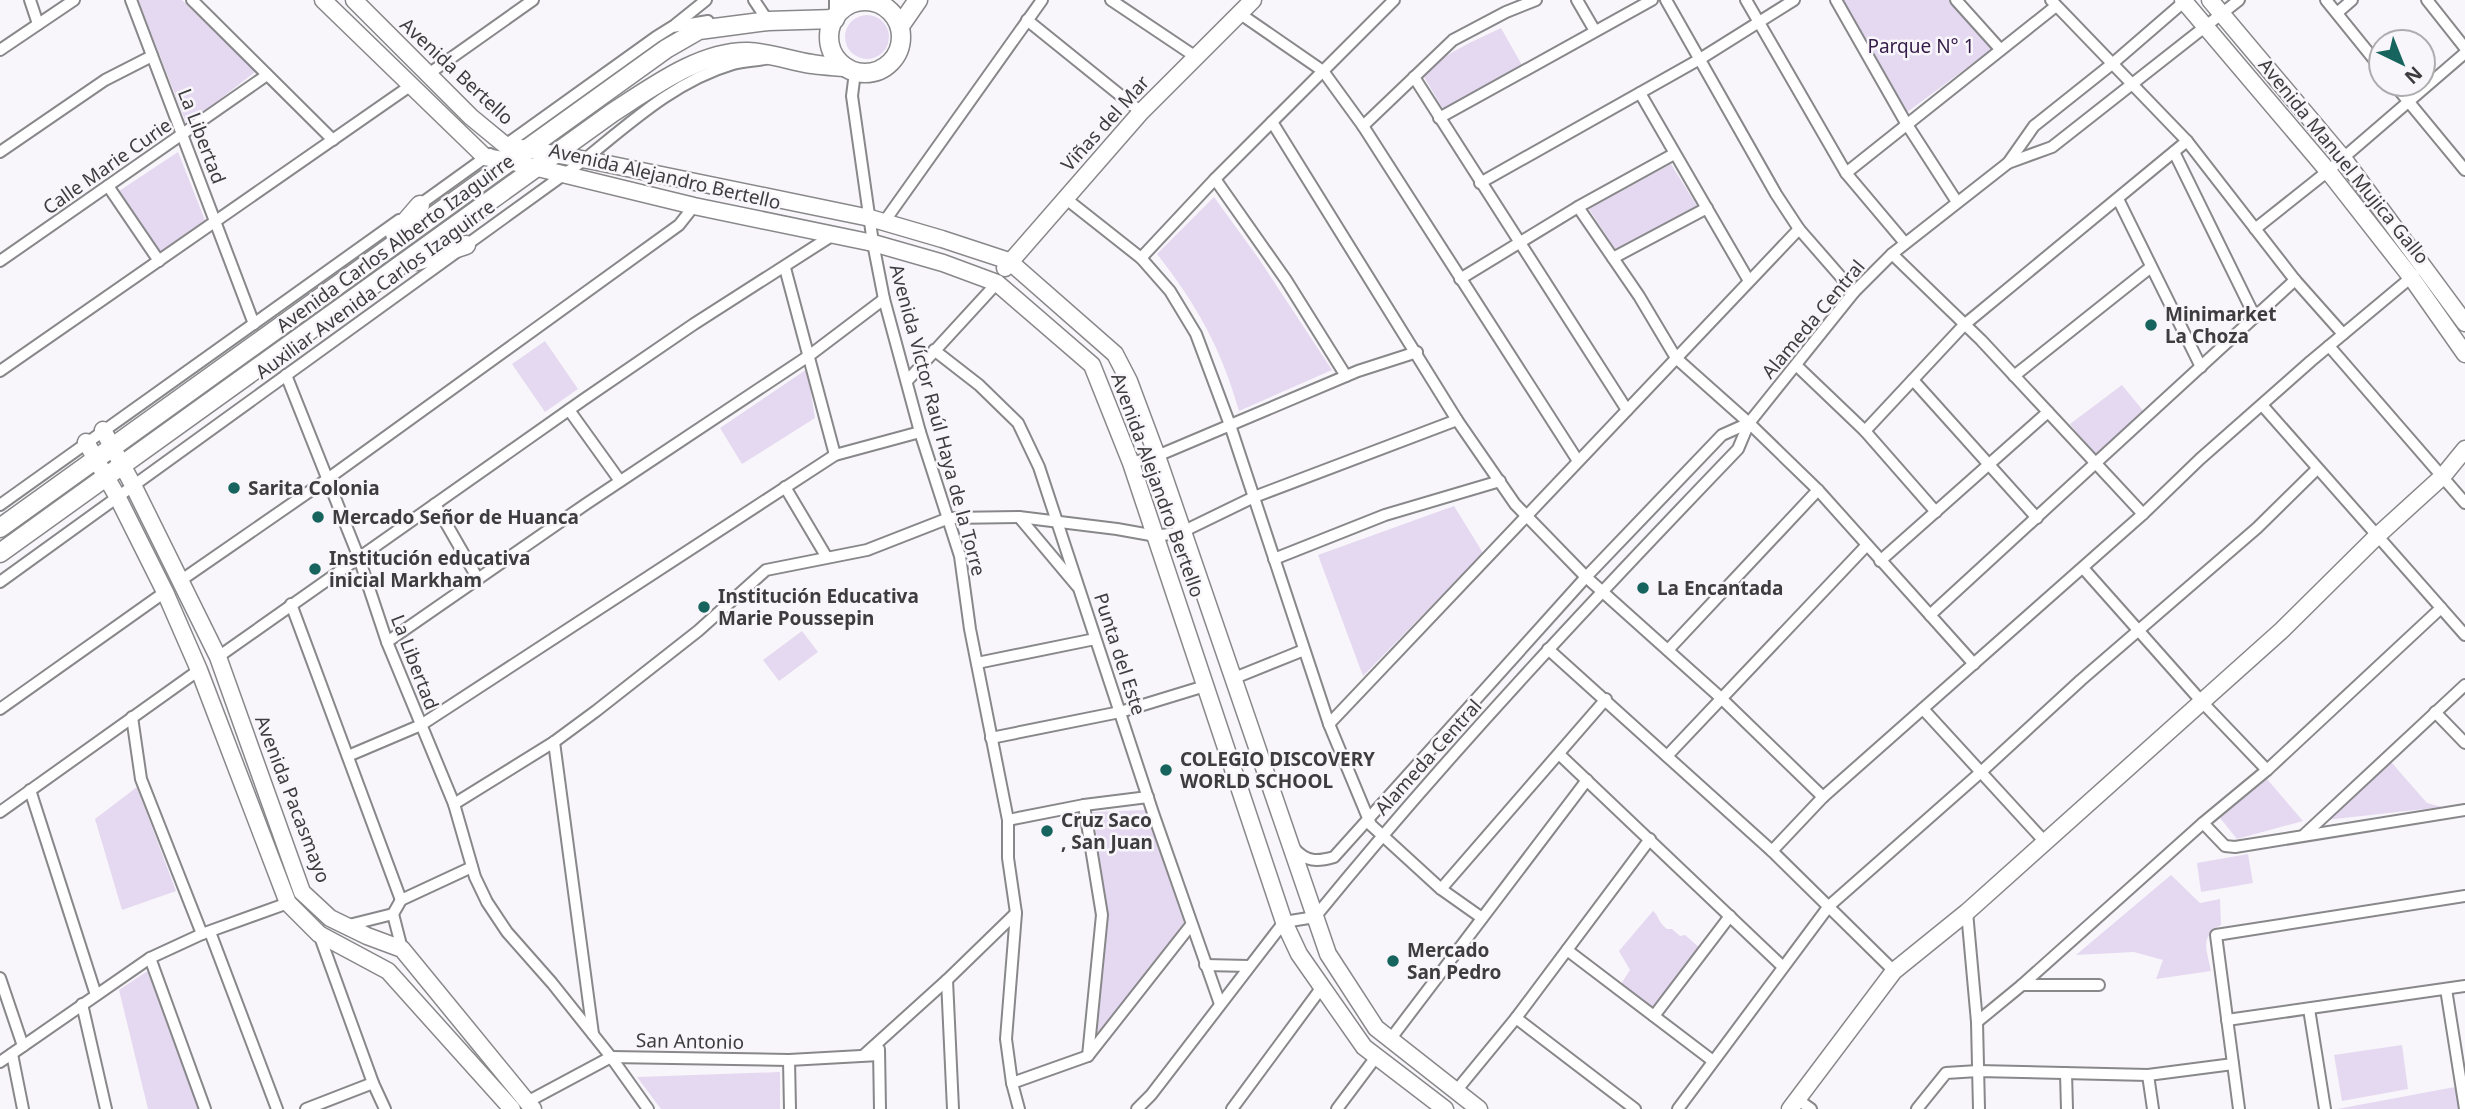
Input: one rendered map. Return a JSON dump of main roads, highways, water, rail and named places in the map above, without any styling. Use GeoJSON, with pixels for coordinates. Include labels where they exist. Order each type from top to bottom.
{"type":"FeatureCollection","features":[{"type":"Feature","properties":{"kind":"main road","name":"Avenida Alejandro Bertello"},"geometry":{"type":"LineString","coordinates":[[324,0],[485,157],[507,153],[536,168],[562,175],[873,243],[943,263],[997,283],[1092,365],[1131,463],[1284,922],[1299,954],[1364,1048],[1443,1109]]}},
{"type":"Feature","properties":{"kind":"main road","name":"Avenida Bertello"},"geometry":{"type":"LineString","coordinates":[[354,0],[507,153]]}},
{"type":"Feature","properties":{"kind":"main road"},"geometry":{"type":"LineString","coordinates":[[900,26],[918,0]]}},
{"type":"Feature","properties":{"kind":"main road","name":"Viñas del Mar"},"geometry":{"type":"LineString","coordinates":[[997,283],[1009,261],[1141,112],[1253,0]]}},
{"type":"Feature","properties":{"kind":"main road","name":"Avenida Manuel Mujica Gallo"},"geometry":{"type":"LineString","coordinates":[[2210,0],[2343,158],[2465,323]]}},
{"type":"Feature","properties":{"kind":"main road"},"geometry":{"type":"LineString","coordinates":[[855,1],[876,1],[893,14],[900,26],[901,40],[893,60],[876,72],[850,69],[835,57],[830,44],[830,30],[835,19],[855,1]]}},
{"type":"Feature","properties":{"kind":"main road","name":"Avenida Manuel Mujica Gallo"},"geometry":{"type":"LineString","coordinates":[[2185,1],[2328,171],[2411,277],[2465,354]]}},
{"type":"Feature","properties":{"kind":"main road","name":"Avenida Carlos Alberto Izaguirre"},"geometry":{"type":"LineString","coordinates":[[0,528],[376,257],[507,153],[526,149],[666,49],[699,30],[768,21],[835,19]]}},
{"type":"Feature","properties":{"kind":"main road","name":"Avenida Carlos Alberto Izaguirre"},"geometry":{"type":"LineString","coordinates":[[0,553],[643,93],[705,59],[729,53],[750,52],[850,69]]}},
{"type":"Feature","properties":{"kind":"main road"},"geometry":{"type":"LineString","coordinates":[[526,149],[557,154]]}},
{"type":"Feature","properties":{"kind":"main road","name":"Avenida Alejandro Bertello"},"geometry":{"type":"LineString","coordinates":[[557,154],[877,220],[1009,261],[1115,354],[1129,382],[1157,456],[1328,954],[1376,1028],[1389,1041],[1479,1109]]}},
{"type":"Feature","properties":{"kind":"main road"},"geometry":{"type":"LineString","coordinates":[[376,257],[421,205]]}},
{"type":"Feature","properties":{"kind":"main road"},"geometry":{"type":"LineString","coordinates":[[397,268],[466,244]]}},
{"type":"Feature","properties":{"kind":"main road","name":"Avenida Pacasmayo"},"geometry":{"type":"LineString","coordinates":[[103,430],[112,447],[117,496],[164,592],[273,840],[302,892],[330,918],[402,949],[530,1105]]}},
{"type":"Feature","properties":{"kind":"main road","name":"Avenida Pacasmayo"},"geometry":{"type":"LineString","coordinates":[[86,442],[96,458],[133,485],[218,657],[273,840],[288,903],[319,934],[388,971],[512,1109]]}},
{"type":"Feature","properties":{"kind":"main road"},"geometry":{"type":"LineString","coordinates":[[1799,1106],[1894,971],[1968,912],[2282,630],[2442,476],[2465,449]]}},
{"type":"Feature","properties":{"kind":"main road"},"geometry":{"type":"LineString","coordinates":[[458,1047],[473,1035]]}},
{"type":"Feature","properties":{"kind":"place","name":"Minimarket La Choza"},"geometry":{"type":"Point","coordinates":[2151,325]}},
{"type":"Feature","properties":{"kind":"place","name":"Sarita Colonia"},"geometry":{"type":"Point","coordinates":[234,488]}},
{"type":"Feature","properties":{"kind":"place","name":"Mercado Señor de Huanca"},"geometry":{"type":"Point","coordinates":[318,517]}},
{"type":"Feature","properties":{"kind":"place","name":"Institución educativa inicial Markham"},"geometry":{"type":"Point","coordinates":[315,569]}},
{"type":"Feature","properties":{"kind":"place","name":"La Encantada"},"geometry":{"type":"Point","coordinates":[1643,588]}},
{"type":"Feature","properties":{"kind":"place","name":"Institución Educativa Marie Poussepin"},"geometry":{"type":"Point","coordinates":[704,607]}},
{"type":"Feature","properties":{"kind":"place","name":"COLEGIO DISCOVERY WORLD SCHOOL"},"geometry":{"type":"Point","coordinates":[1166,770]}},
{"type":"Feature","properties":{"kind":"place","name":"Cruz Saco , San Juan"},"geometry":{"type":"Point","coordinates":[1047,831]}},
{"type":"Feature","properties":{"kind":"place","name":"Mercado San Pedro"},"geometry":{"type":"Point","coordinates":[1393,961]}},
{"type":"Feature","properties":{"kind":"park label","name":"Parque N° 1"},"geometry":{"type":"Point","coordinates":[1921,46]}}]}
